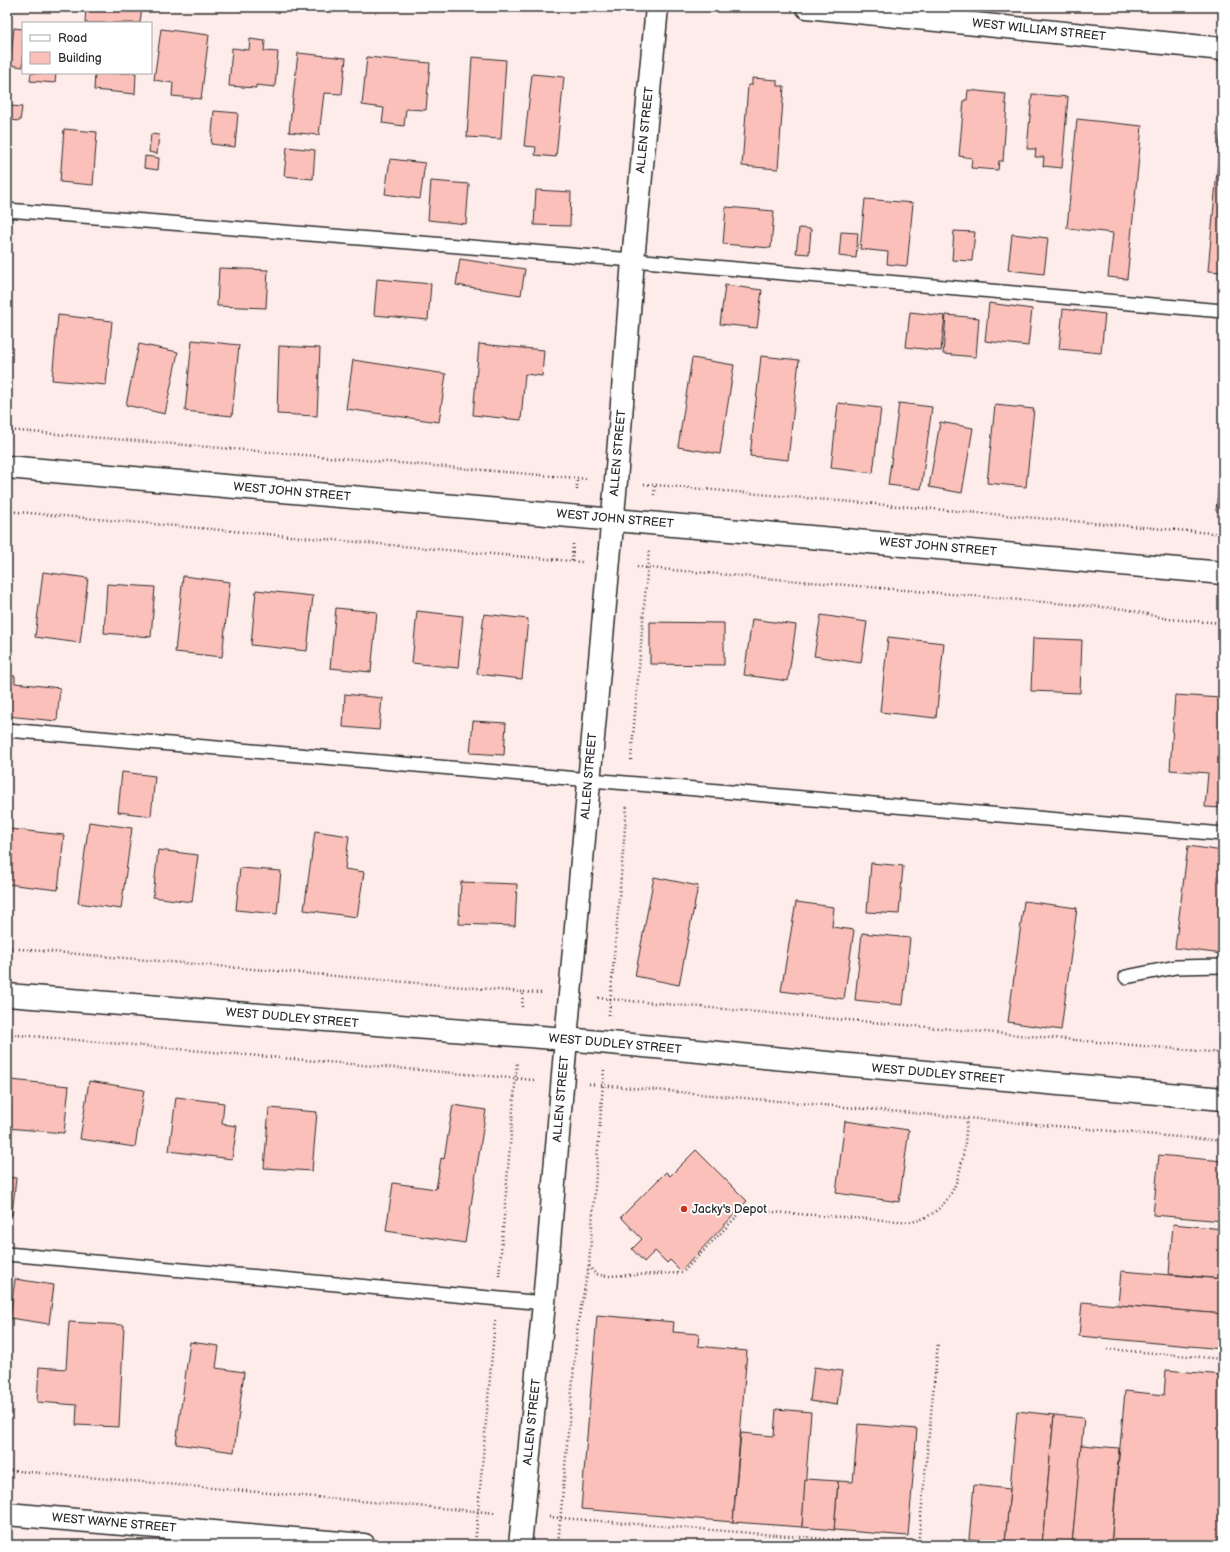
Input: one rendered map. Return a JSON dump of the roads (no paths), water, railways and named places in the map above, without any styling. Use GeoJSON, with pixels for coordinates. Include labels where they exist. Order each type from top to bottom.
{"type":"FeatureCollection","features":[{"type":"Feature","properties":{"kind":"street","name":"ALLEN STREET"},"geometry":{"type":"LineString","coordinates":[[520,1545],[544,1303],[562,1082],[616,481],[633,260],[657,7]]}},
{"type":"Feature","properties":{"kind":"street","name":"WEST WILLIAM STREET"},"geometry":{"type":"LineString","coordinates":[[807,7],[1223,49]]}},
{"type":"Feature","properties":{"kind":"street","name":"WEST JOHN STREET"},"geometry":{"type":"LineString","coordinates":[[7,467],[612,520],[652,522],[1223,573]]}},
{"type":"Feature","properties":{"kind":"street","name":"WEST DUDLEY STREET"},"geometry":{"type":"LineString","coordinates":[[7,995],[566,1039],[1223,1100]]}},
{"type":"Feature","properties":{"kind":"street","name":"WEST WAYNE STREET"},"geometry":{"type":"LineString","coordinates":[[7,1514],[364,1545]]}},
{"type":"Feature","properties":{"kind":"lane"},"geometry":{"type":"LineString","coordinates":[[7,210],[633,260],[1223,312]]}},
{"type":"Feature","properties":{"kind":"lane"},"geometry":{"type":"LineString","coordinates":[[7,730],[1223,834]]}},
{"type":"Feature","properties":{"kind":"lane"},"geometry":{"type":"LineString","coordinates":[[1126,977],[1176,967],[1223,966]]}},
{"type":"Feature","properties":{"kind":"lane"},"geometry":{"type":"LineString","coordinates":[[7,1254],[544,1303]]}},
{"type":"Feature","properties":{"kind":"place","name":"Jacky's Depot"},"geometry":{"type":"Point","coordinates":[684,1209]}}]}
